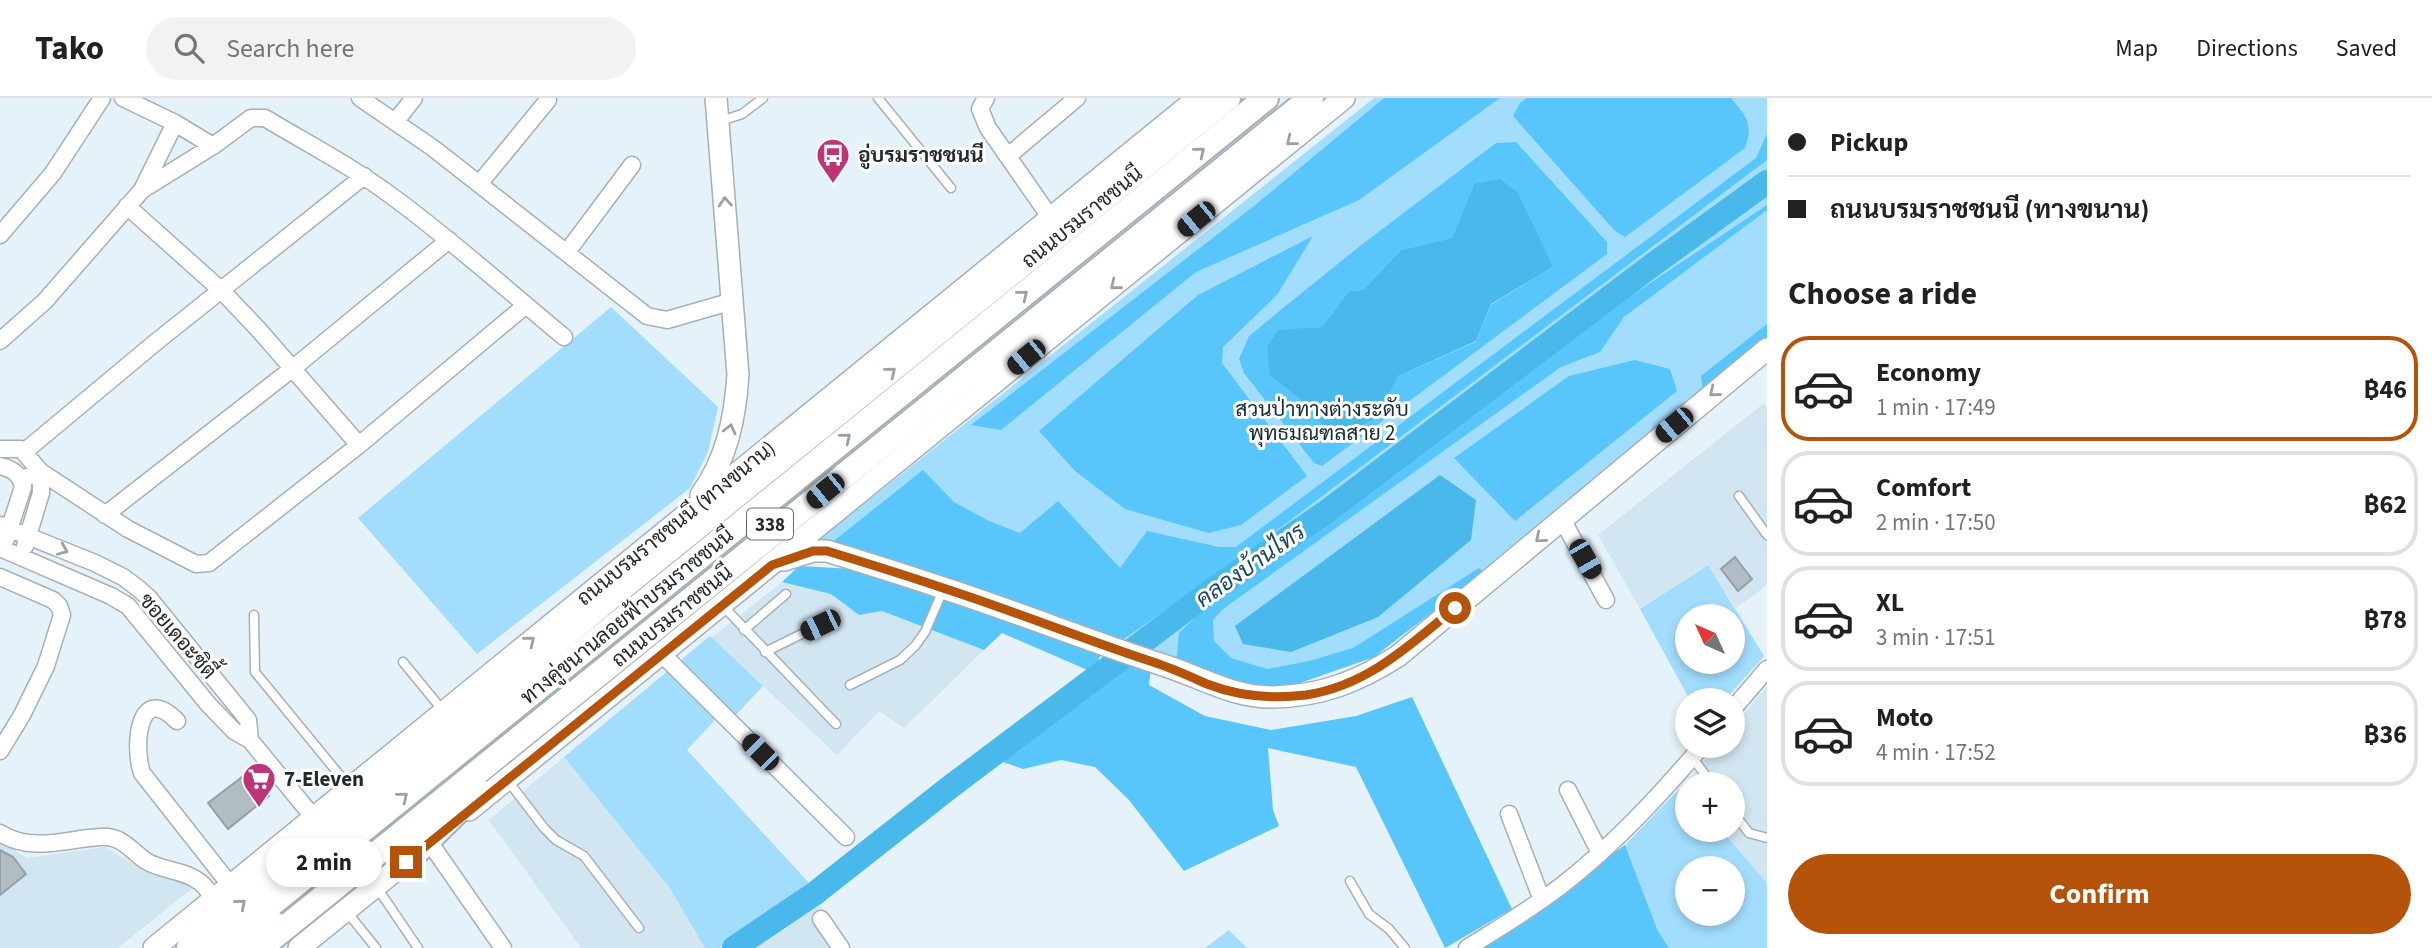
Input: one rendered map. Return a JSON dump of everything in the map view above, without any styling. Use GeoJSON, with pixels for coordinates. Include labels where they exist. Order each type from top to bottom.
{"type":"FeatureCollection","features":[{"type":"Feature","properties":{"kind":"main road"},"geometry":{"type":"LineString","coordinates":[[690,511],[719,467],[732,426],[738,374],[716,98]]}},
{"type":"Feature","properties":{"kind":"main road","name":"ถนนบรมราชชนนี"},"geometry":{"type":"LineString","coordinates":[[189,948],[533,661],[1228,98]]}},
{"type":"Feature","properties":{"kind":"main road","name":"ทางคู่ขนานลอยฟ้าบรมราชชนนี"},"geometry":{"type":"LineString","coordinates":[[216,948],[1266,98]]}},
{"type":"Feature","properties":{"kind":"main road","name":"ทางคู่ขนานลอยฟ้าบรมราชชนนี"},"geometry":{"type":"LineString","coordinates":[[244,948],[1295,98]]}},
{"type":"Feature","properties":{"kind":"main road","name":"ถนนบรมราชชนนี"},"geometry":{"type":"LineString","coordinates":[[260,948],[1311,98]]}},
{"type":"Feature","properties":{"kind":"main road","name":"338"},"geometry":{"type":"LineString","coordinates":[[299,948],[1344,98]]}},
{"type":"Feature","properties":{"kind":"main road","name":"ถนนบรมราชชนนี (ทางขนาน)"},"geometry":{"type":"LineString","coordinates":[[155,948],[314,818],[350,780],[444,712],[1049,217],[1184,102]]}},
{"type":"Feature","properties":{"kind":"main road"},"geometry":{"type":"LineString","coordinates":[[772,565],[813,551],[827,551],[944,588],[1097,644],[1170,667],[1209,684],[1242,693],[1272,697],[1308,694],[1368,675],[1398,656],[1767,349]]}},
{"type":"Feature","properties":{"kind":"main road"},"geometry":{"type":"LineString","coordinates":[[350,780],[373,778],[441,730],[505,676],[533,661]]}},
{"type":"Feature","properties":{"kind":"main road"},"geometry":{"type":"LineString","coordinates":[[406,862],[578,692]]}},
{"type":"Feature","properties":{"kind":"street"},"geometry":{"type":"LineString","coordinates":[[0,234],[53,173],[102,98]]}},
{"type":"Feature","properties":{"kind":"street"},"geometry":{"type":"LineString","coordinates":[[123,98],[175,123],[213,146]]}},
{"type":"Feature","properties":{"kind":"street"},"geometry":{"type":"LineString","coordinates":[[360,98],[479,184],[647,316],[667,320],[733,301]]}},
{"type":"Feature","properties":{"kind":"street"},"geometry":{"type":"LineString","coordinates":[[395,122],[414,98]]}},
{"type":"Feature","properties":{"kind":"street"},"geometry":{"type":"LineString","coordinates":[[986,98],[980,109],[982,116],[1049,217]]}},
{"type":"Feature","properties":{"kind":"street"},"geometry":{"type":"LineString","coordinates":[[1008,156],[1077,98]]}},
{"type":"Feature","properties":{"kind":"street"},"geometry":{"type":"LineString","coordinates":[[479,184],[548,100]]}},
{"type":"Feature","properties":{"kind":"street"},"geometry":{"type":"LineString","coordinates":[[142,190],[213,146],[251,118],[265,118],[364,176],[449,240],[564,337]]}},
{"type":"Feature","properties":{"kind":"street"},"geometry":{"type":"LineString","coordinates":[[0,341],[45,301],[142,190],[175,123]]}},
{"type":"Feature","properties":{"kind":"street"},"geometry":{"type":"LineString","coordinates":[[567,252],[632,165]]}},
{"type":"Feature","properties":{"kind":"street"},"geometry":{"type":"LineString","coordinates":[[24,452],[364,176]]}},
{"type":"Feature","properties":{"kind":"street"},"geometry":{"type":"LineString","coordinates":[[128,206],[222,291],[359,445]]}},
{"type":"Feature","properties":{"kind":"street"},"geometry":{"type":"LineString","coordinates":[[105,515],[292,369],[449,240]]}},
{"type":"Feature","properties":{"kind":"street"},"geometry":{"type":"LineString","coordinates":[[0,449],[20,449],[41,472],[105,515],[186,560],[196,564],[209,563],[359,445],[526,305]]}},
{"type":"Feature","properties":{"kind":"street"},"geometry":{"type":"LineString","coordinates":[[0,466],[9,468],[22,479],[23,487],[5,527],[1,549]]}},
{"type":"Feature","properties":{"kind":"street"},"geometry":{"type":"LineString","coordinates":[[22,479],[41,472]]}},
{"type":"Feature","properties":{"kind":"street"},"geometry":{"type":"LineString","coordinates":[[21,556],[41,493],[41,472]]}},
{"type":"Feature","properties":{"kind":"street"},"geometry":{"type":"LineString","coordinates":[[1562,519],[1606,600]]}},
{"type":"Feature","properties":{"kind":"street","name":"ซอยเดอะซิตี้"},"geometry":{"type":"LineString","coordinates":[[5,527],[95,563],[124,577],[139,589],[248,720],[250,740]]}},
{"type":"Feature","properties":{"kind":"street","name":"ซอยเดอะซิตี้"},"geometry":{"type":"LineString","coordinates":[[1,549],[111,596],[128,606],[208,704],[234,732],[250,740],[314,818]]}},
{"type":"Feature","properties":{"kind":"street"},"geometry":{"type":"LineString","coordinates":[[0,577],[53,600],[62,615],[46,666],[22,715],[0,751]]}},
{"type":"Feature","properties":{"kind":"street"},"geometry":{"type":"LineString","coordinates":[[662,654],[846,837]]}},
{"type":"Feature","properties":{"kind":"street"},"geometry":{"type":"LineString","coordinates":[[1745,695],[1767,669]]}},
{"type":"Feature","properties":{"kind":"street"},"geometry":{"type":"LineString","coordinates":[[208,704],[224,690]]}},
{"type":"Feature","properties":{"kind":"street"},"geometry":{"type":"LineString","coordinates":[[177,721],[165,710],[159,709],[150,710],[143,716],[139,727],[137,759],[142,773],[223,893]]}},
{"type":"Feature","properties":{"kind":"street"},"geometry":{"type":"LineString","coordinates":[[1467,948],[1542,900],[1600,853],[1648,809],[1691,758]]}},
{"type":"Feature","properties":{"kind":"street"},"geometry":{"type":"LineString","coordinates":[[1568,790],[1600,853]]}},
{"type":"Feature","properties":{"kind":"street"},"geometry":{"type":"LineString","coordinates":[[1509,814],[1542,900]]}},
{"type":"Feature","properties":{"kind":"street"},"geometry":{"type":"LineString","coordinates":[[0,833],[19,842],[43,844],[100,836],[122,841],[146,860],[223,893]]}},
{"type":"Feature","properties":{"kind":"street"},"geometry":{"type":"LineString","coordinates":[[430,843],[503,948]]}},
{"type":"Feature","properties":{"kind":"street"},"geometry":{"type":"LineString","coordinates":[[821,919],[841,948]]}},
{"type":"Feature","properties":{"kind":"lane"},"geometry":{"type":"LineString","coordinates":[[719,122],[742,114],[763,98]]}},
{"type":"Feature","properties":{"kind":"lane"},"geometry":{"type":"LineString","coordinates":[[878,98],[951,188]]}},
{"type":"Feature","properties":{"kind":"lane"},"geometry":{"type":"LineString","coordinates":[[1738,496],[1767,535]]}},
{"type":"Feature","properties":{"kind":"lane"},"geometry":{"type":"LineString","coordinates":[[850,685],[900,660],[915,646],[925,632],[944,588]]}},
{"type":"Feature","properties":{"kind":"lane"},"geometry":{"type":"LineString","coordinates":[[744,630],[786,594]]}},
{"type":"Feature","properties":{"kind":"lane"},"geometry":{"type":"LineString","coordinates":[[722,605],[836,724]]}},
{"type":"Feature","properties":{"kind":"lane"},"geometry":{"type":"LineString","coordinates":[[254,615],[255,672],[350,780]]}},
{"type":"Feature","properties":{"kind":"lane"},"geometry":{"type":"LineString","coordinates":[[765,652],[820,625]]}},
{"type":"Feature","properties":{"kind":"lane"},"geometry":{"type":"LineString","coordinates":[[403,662],[444,712]]}},
{"type":"Feature","properties":{"kind":"lane"},"geometry":{"type":"LineString","coordinates":[[507,779],[544,828],[556,840],[584,856],[639,928]]}},
{"type":"Feature","properties":{"kind":"lane"},"geometry":{"type":"LineString","coordinates":[[1745,828],[1749,833],[1767,838]]}},
{"type":"Feature","properties":{"kind":"lane"},"geometry":{"type":"LineString","coordinates":[[1350,881],[1369,914],[1389,929],[1405,948]]}},
{"type":"Feature","properties":{"kind":"lane"},"geometry":{"type":"LineString","coordinates":[[376,886],[418,948]]}},
{"type":"Feature","properties":{"kind":"lane"},"geometry":{"type":"LineString","coordinates":[[345,911],[376,948]]}},
{"type":"Feature","properties":{"kind":"shaded area"},"geometry":{"type":"Polygon","coordinates":[[[1384,98],[1500,98],[1359,200],[1196,272],[1001,430],[971,425],[1254,206],[1384,98]]]}},
{"type":"Feature","properties":{"kind":"shaded area"},"geometry":{"type":"Polygon","coordinates":[[[1527,98],[1731,98],[1747,121],[1748,140],[1745,148],[1625,237],[1615,231],[1513,116],[1520,103],[1527,98]]]}},
{"type":"Feature","properties":{"kind":"shaded area"},"geometry":{"type":"Polygon","coordinates":[[[1767,134],[1767,160],[1235,562],[1121,641],[830,544],[923,470],[954,502],[989,521],[1020,533],[1058,501],[1120,568],[1147,531],[1219,547],[1236,547],[1756,158],[1767,134]]]}},
{"type":"Feature","properties":{"kind":"shaded area"},"geometry":{"type":"Polygon","coordinates":[[[1516,142],[1607,242],[1607,254],[1322,466],[1314,463],[1244,373],[1239,359],[1249,336],[1360,246],[1496,143],[1516,142]],[[1474,184],[1452,238],[1401,250],[1363,290],[1349,291],[1322,327],[1278,331],[1309,406],[1333,441],[1375,418],[1398,376],[1476,342],[1491,305],[1553,267],[1474,184]]]}},
{"type":"Feature","properties":{"kind":"shaded area"},"geometry":{"type":"Polygon","coordinates":[[[1500,179],[1518,193],[1553,267],[1491,304],[1476,341],[1398,376],[1376,418],[1333,441],[1309,406],[1270,375],[1267,347],[1278,330],[1322,327],[1349,291],[1363,290],[1401,250],[1452,238],[1474,184],[1500,179]]]}},
{"type":"Feature","properties":{"kind":"shaded area"},"geometry":{"type":"Polygon","coordinates":[[[1767,205],[1767,210],[1624,317],[1600,352],[1561,367],[1223,609],[1213,620],[1214,641],[1231,658],[1267,669],[1309,661],[1353,648],[1479,568],[1483,572],[1470,583],[1374,657],[1280,690],[1207,676],[1176,665],[1179,633],[1204,609],[1449,432],[1619,304],[1767,205]]]}},
{"type":"Feature","properties":{"kind":"shaded area"},"geometry":{"type":"Polygon","coordinates":[[[1313,236],[1277,295],[1223,347],[1222,363],[1307,476],[1241,525],[1209,533],[1125,509],[1075,471],[1039,431],[1198,295],[1313,236]]]}},
{"type":"Feature","properties":{"kind":"shaded area"},"geometry":{"type":"Polygon","coordinates":[[[1767,324],[1767,338],[1703,390],[1701,376],[1767,324]]]}},
{"type":"Feature","properties":{"kind":"shaded area"},"geometry":{"type":"Polygon","coordinates":[[[1635,360],[1670,369],[1677,391],[1515,521],[1454,458],[1569,376],[1635,360]]]}},
{"type":"Feature","properties":{"kind":"shaded area"},"geometry":{"type":"Polygon","coordinates":[[[1764,403],[1767,408],[1767,585],[1741,604],[1733,604],[1707,565],[1640,609],[1598,535],[1764,403]]]}},
{"type":"Feature","properties":{"kind":"shaded area"},"geometry":{"type":"Polygon","coordinates":[[[1440,475],[1476,500],[1471,540],[1378,617],[1291,652],[1243,644],[1235,626],[1440,475]]]}},
{"type":"Feature","properties":{"kind":"shaded area"},"geometry":{"type":"Polygon","coordinates":[[[799,566],[854,569],[1102,653],[1092,672],[1002,633],[984,650],[882,611],[859,615],[831,594],[782,582],[799,566]]]}},
{"type":"Feature","properties":{"kind":"shaded area"},"geometry":{"type":"Polygon","coordinates":[[[782,582],[831,594],[859,615],[882,611],[984,650],[904,728],[879,711],[837,755],[711,638],[782,582]]]}},
{"type":"Feature","properties":{"kind":"shaded area"},"geometry":{"type":"Polygon","coordinates":[[[1128,663],[1151,669],[1149,685],[1205,716],[1271,730],[1356,716],[1412,697],[1512,909],[1445,948],[1356,767],[1268,748],[1273,810],[1279,826],[1184,871],[1129,800],[1095,767],[1061,760],[1023,769],[1000,761],[1128,663]]]}},
{"type":"Feature","properties":{"kind":"shaded area"},"geometry":{"type":"Polygon","coordinates":[[[1767,686],[1767,883],[1731,842],[1745,842],[1745,772],[1694,772],[1707,758],[1745,758],[1745,713],[1767,686]]]}},
{"type":"Feature","properties":{"kind":"shaded area"},"geometry":{"type":"Polygon","coordinates":[[[564,757],[669,887],[705,948],[581,948],[489,820],[564,757]]]}},
{"type":"Feature","properties":{"kind":"shaded area"},"geometry":{"type":"Polygon","coordinates":[[[0,841],[27,858],[105,847],[150,874],[195,886],[118,948],[0,948],[0,841]]]}},
{"type":"Feature","properties":{"kind":"shaded area"},"geometry":{"type":"Polygon","coordinates":[[[1625,845],[1658,931],[1669,948],[1480,948],[1625,845]]]}},
{"type":"Feature","properties":{"kind":"shaded area"},"geometry":{"type":"Polygon","coordinates":[[[820,905],[850,948],[753,948],[820,905]]]}},
{"type":"Feature","properties":{"kind":"green space","name":"สวนป่าทางต่างระดับ พุทธมณฑลสาย 2"},"geometry":{"type":"Polygon","coordinates":[[[1374,98],[1767,98],[1767,338],[1470,583],[1374,657],[1280,690],[1208,676],[819,540],[1374,98]]]}},
{"type":"Feature","properties":{"kind":"green space"},"geometry":{"type":"Polygon","coordinates":[[[611,307],[718,407],[708,452],[690,488],[477,654],[358,518],[611,307]]]}},
{"type":"Feature","properties":{"kind":"green space"},"geometry":{"type":"Polygon","coordinates":[[[1708,565],[1732,604],[1675,604],[1675,673],[1640,609],[1708,565]]]}},
{"type":"Feature","properties":{"kind":"green space"},"geometry":{"type":"Polygon","coordinates":[[[1745,625],[1764,656],[1736,688],[1683,688],[1676,674],[1745,674],[1745,625]]]}},
{"type":"Feature","properties":{"kind":"green space"},"geometry":{"type":"Polygon","coordinates":[[[710,636],[763,686],[735,716],[726,708],[687,750],[809,883],[719,948],[705,948],[669,887],[564,757],[710,636]]]}},
{"type":"Feature","properties":{"kind":"green space"},"geometry":{"type":"Polygon","coordinates":[[[1675,793],[1675,842],[1731,842],[1744,856],[1675,856],[1675,926],[1745,926],[1745,858],[1767,883],[1767,948],[1669,948],[1658,931],[1625,845],[1675,793]]]}},
{"type":"Feature","properties":{"kind":"green space"},"geometry":{"type":"Polygon","coordinates":[[[1229,930],[1247,948],[1205,948],[1229,930]]]}},
{"type":"Feature","properties":{"kind":"building"},"geometry":{"type":"Polygon","coordinates":[[[1735,557],[1752,579],[1738,591],[1721,569],[1735,557]]]}},
{"type":"Feature","properties":{"kind":"building"},"geometry":{"type":"Polygon","coordinates":[[[250,771],[269,796],[228,829],[208,803],[250,771]]]}},
{"type":"Feature","properties":{"kind":"building"},"geometry":{"type":"Polygon","coordinates":[[[0,850],[13,857],[26,874],[0,895],[0,850]]]}},
{"type":"Feature","properties":{"kind":"waterway","name":"คลองบ้านไทร"},"geometry":{"type":"LineString","coordinates":[[734,948],[814,894],[950,787],[1204,596],[1326,512],[1647,269],[1767,182]]}},
{"type":"Feature","properties":{"kind":"place","name":"อู่บรมราชชนนี"},"geometry":{"type":"Point","coordinates":[833,185]}},
{"type":"Feature","properties":{"kind":"place","name":"7-Eleven"},"geometry":{"type":"Point","coordinates":[259,809]}},
{"type":"Feature","properties":{"kind":"route"},"geometry":{"type":"LineString","coordinates":[[406,862],[772,565],[813,551],[827,551],[944,588],[1097,644],[1170,667],[1209,684],[1242,693],[1272,697],[1308,694],[1368,675],[1398,656],[1455,608]]}}]}
